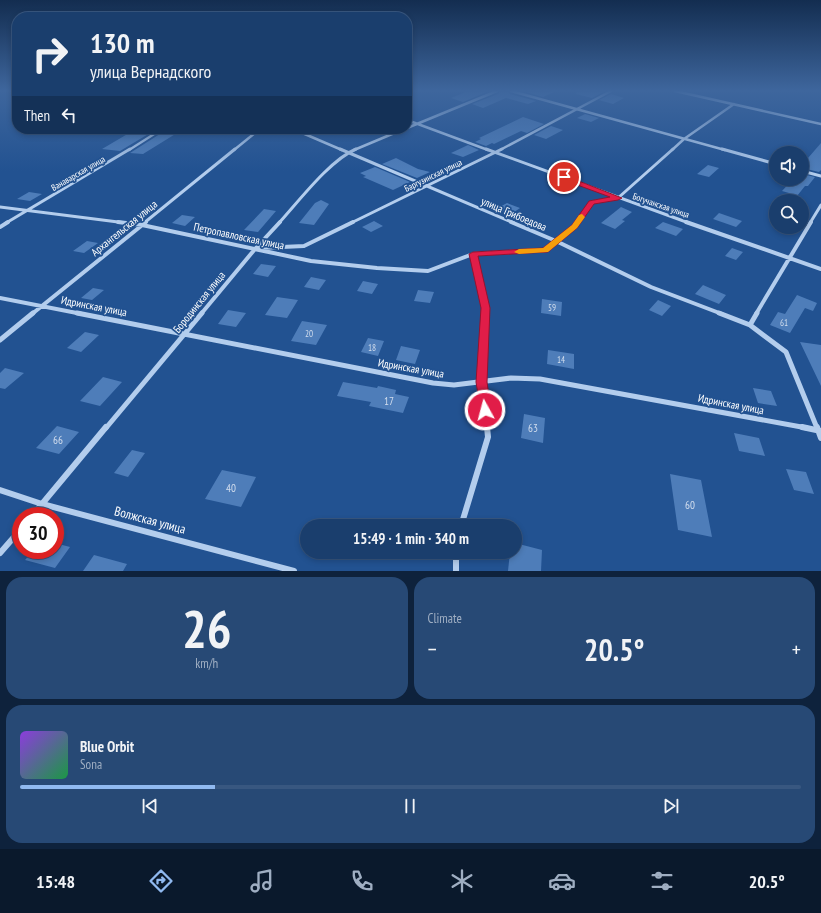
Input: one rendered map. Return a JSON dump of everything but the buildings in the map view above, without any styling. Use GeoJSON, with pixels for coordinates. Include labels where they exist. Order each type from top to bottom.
{"type":"FeatureCollection","features":[{"type":"Feature","properties":{"kind":"street","name":"Бородинская улица"},"geometry":{"type":"LineString","coordinates":[[412,126],[433,118]]}},
{"type":"Feature","properties":{"kind":"street","name":"Баргузинская улица"},"geometry":{"type":"LineString","coordinates":[[255,249],[304,246],[496,152],[560,118]]}},
{"type":"Feature","properties":{"kind":"street"},"geometry":{"type":"LineString","coordinates":[[607,118],[769,162]]}},
{"type":"Feature","properties":{"kind":"street"},"geometry":{"type":"LineString","coordinates":[[618,198],[684,139],[715,118]]}},
{"type":"Feature","properties":{"kind":"street"},"geometry":{"type":"LineString","coordinates":[[793,118],[821,124]]}},
{"type":"Feature","properties":{"kind":"street","name":"Богучанская улица"},"geometry":{"type":"LineString","coordinates":[[412,122],[618,198],[821,269]]}},
{"type":"Feature","properties":{"kind":"street","name":"Ванаварская улица"},"geometry":{"type":"LineString","coordinates":[[0,228],[27,210],[99,169],[154,134]]}},
{"type":"Feature","properties":{"kind":"street","name":"Архангельская улица"},"geometry":{"type":"LineString","coordinates":[[0,340],[254,134]]}},
{"type":"Feature","properties":{"kind":"street","name":"улица Грибоедова"},"geometry":{"type":"LineString","coordinates":[[305,134],[349,152],[425,187],[556,241],[651,287],[750,325],[786,352],[820,431],[821,438]]}},
{"type":"Feature","properties":{"kind":"street","name":"Бородинская улица"},"geometry":{"type":"LineString","coordinates":[[40,507],[255,249],[333,164],[349,152],[392,134]]}},
{"type":"Feature","properties":{"kind":"street"},"geometry":{"type":"LineString","coordinates":[[809,173],[821,176]]}},
{"type":"Feature","properties":{"kind":"street","name":"Петропавловская улица"},"geometry":{"type":"LineString","coordinates":[[0,207],[142,225],[311,261],[377,268],[428,270],[473,254],[546,250],[574,227],[592,202],[618,198]]}},
{"type":"Feature","properties":{"kind":"street"},"geometry":{"type":"LineString","coordinates":[[750,325],[821,205]]}},
{"type":"Feature","properties":{"kind":"street"},"geometry":{"type":"LineString","coordinates":[[463,519],[488,437],[481,382],[485,308],[473,254]]}},
{"type":"Feature","properties":{"kind":"street","name":"Идринская улица"},"geometry":{"type":"LineString","coordinates":[[0,298],[433,383],[454,384],[511,378],[540,379],[820,431]]}},
{"type":"Feature","properties":{"kind":"street","name":"Волжская улица"},"geometry":{"type":"LineString","coordinates":[[0,490],[42,504],[294,571]]}},
{"type":"Feature","properties":{"kind":"street"},"geometry":{"type":"LineString","coordinates":[[0,553],[12,539]]}},
{"type":"Feature","properties":{"kind":"street"},"geometry":{"type":"LineString","coordinates":[[456,559],[456,571]]}},
{"type":"Feature","properties":{"kind":"slow traffic"},"geometry":{"type":"LineString","coordinates":[[519,252],[546,250],[574,227],[582,217]]}},
{"type":"Feature","properties":{"kind":"route"},"geometry":{"type":"LineString","coordinates":[[485,410],[481,382],[485,308],[473,254],[546,250],[574,227],[592,202],[618,198],[564,177]]}}]}
